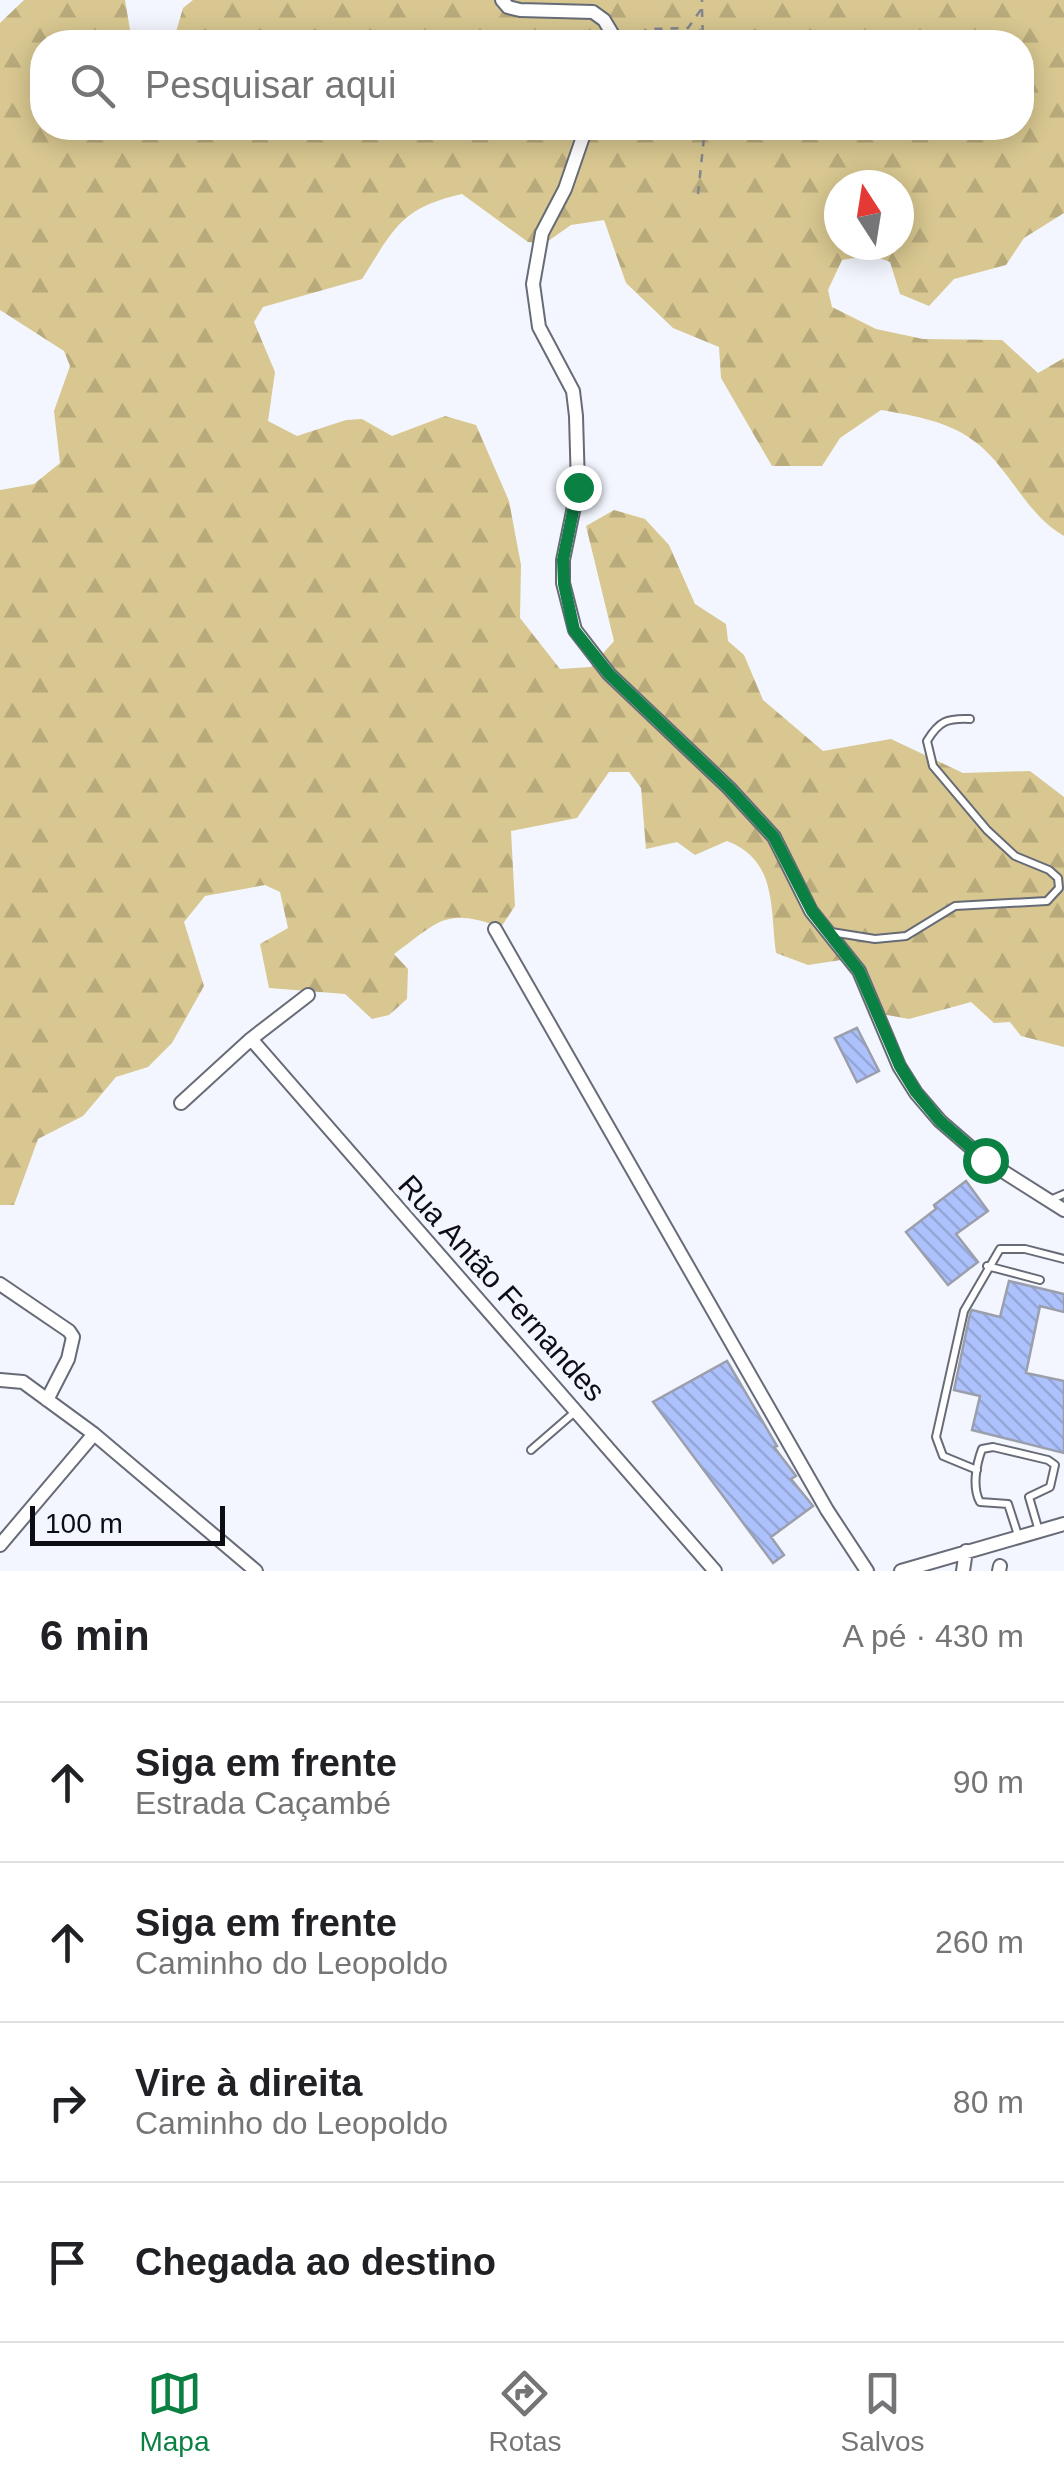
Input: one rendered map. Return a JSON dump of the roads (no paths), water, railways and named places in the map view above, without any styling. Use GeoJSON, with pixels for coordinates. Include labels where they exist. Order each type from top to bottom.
{"type":"FeatureCollection","features":[{"type":"Feature","properties":{"kind":"street"},"geometry":{"type":"LineString","coordinates":[[502,0],[508,8],[520,10],[593,12],[610,30]]}},
{"type":"Feature","properties":{"kind":"street"},"geometry":{"type":"LineString","coordinates":[[582,140],[565,189],[542,233],[533,284],[539,327],[573,391],[576,416],[578,487],[563,560],[574,630],[609,674],[729,788],[774,837],[812,911],[855,964],[916,1092],[940,1121],[985,1160],[1064,1210]]}},
{"type":"Feature","properties":{"kind":"street"},"geometry":{"type":"LineString","coordinates":[[495,929],[827,1510],[868,1571]]}},
{"type":"Feature","properties":{"kind":"street"},"geometry":{"type":"LineString","coordinates":[[181,1104],[252,1039],[308,995]]}},
{"type":"Feature","properties":{"kind":"street","name":"Rua Antão Fernandes"},"geometry":{"type":"LineString","coordinates":[[252,1039],[715,1571]]}},
{"type":"Feature","properties":{"kind":"street"},"geometry":{"type":"LineString","coordinates":[[0,1284],[69,1331],[72,1337],[68,1359],[47,1400]]}},
{"type":"Feature","properties":{"kind":"street"},"geometry":{"type":"LineString","coordinates":[[0,1380],[23,1382],[94,1434],[256,1571]]}},
{"type":"Feature","properties":{"kind":"street"},"geometry":{"type":"LineString","coordinates":[[0,1545],[94,1434]]}},
{"type":"Feature","properties":{"kind":"street"},"geometry":{"type":"LineString","coordinates":[[901,1571],[1064,1524]]}},
{"type":"Feature","properties":{"kind":"street"},"geometry":{"type":"LineString","coordinates":[[962,1571],[966,1551]]}},
{"type":"Feature","properties":{"kind":"lane"},"geometry":{"type":"LineString","coordinates":[[829,932],[876,939],[906,936],[955,906],[1048,902],[1059,888],[1058,878],[1049,870],[1015,856],[986,830],[933,766],[927,741],[938,724],[949,718],[970,719]]}},
{"type":"Feature","properties":{"kind":"lane"},"geometry":{"type":"LineString","coordinates":[[1049,1201],[1064,1194]]}},
{"type":"Feature","properties":{"kind":"lane"},"geometry":{"type":"LineString","coordinates":[[976,1470],[943,1456],[937,1444],[936,1427],[964,1311],[1000,1249],[1008,1246],[1064,1259]]}},
{"type":"Feature","properties":{"kind":"lane"},"geometry":{"type":"LineString","coordinates":[[987,1266],[1040,1280]]}},
{"type":"Feature","properties":{"kind":"lane"},"geometry":{"type":"LineString","coordinates":[[530,1450],[577,1410]]}},
{"type":"Feature","properties":{"kind":"lane"},"geometry":{"type":"LineString","coordinates":[[1018,1536],[1008,1504],[978,1500],[976,1470],[979,1455],[987,1448],[1052,1462],[1055,1469],[1050,1487],[1029,1497],[1039,1531]]}}]}
